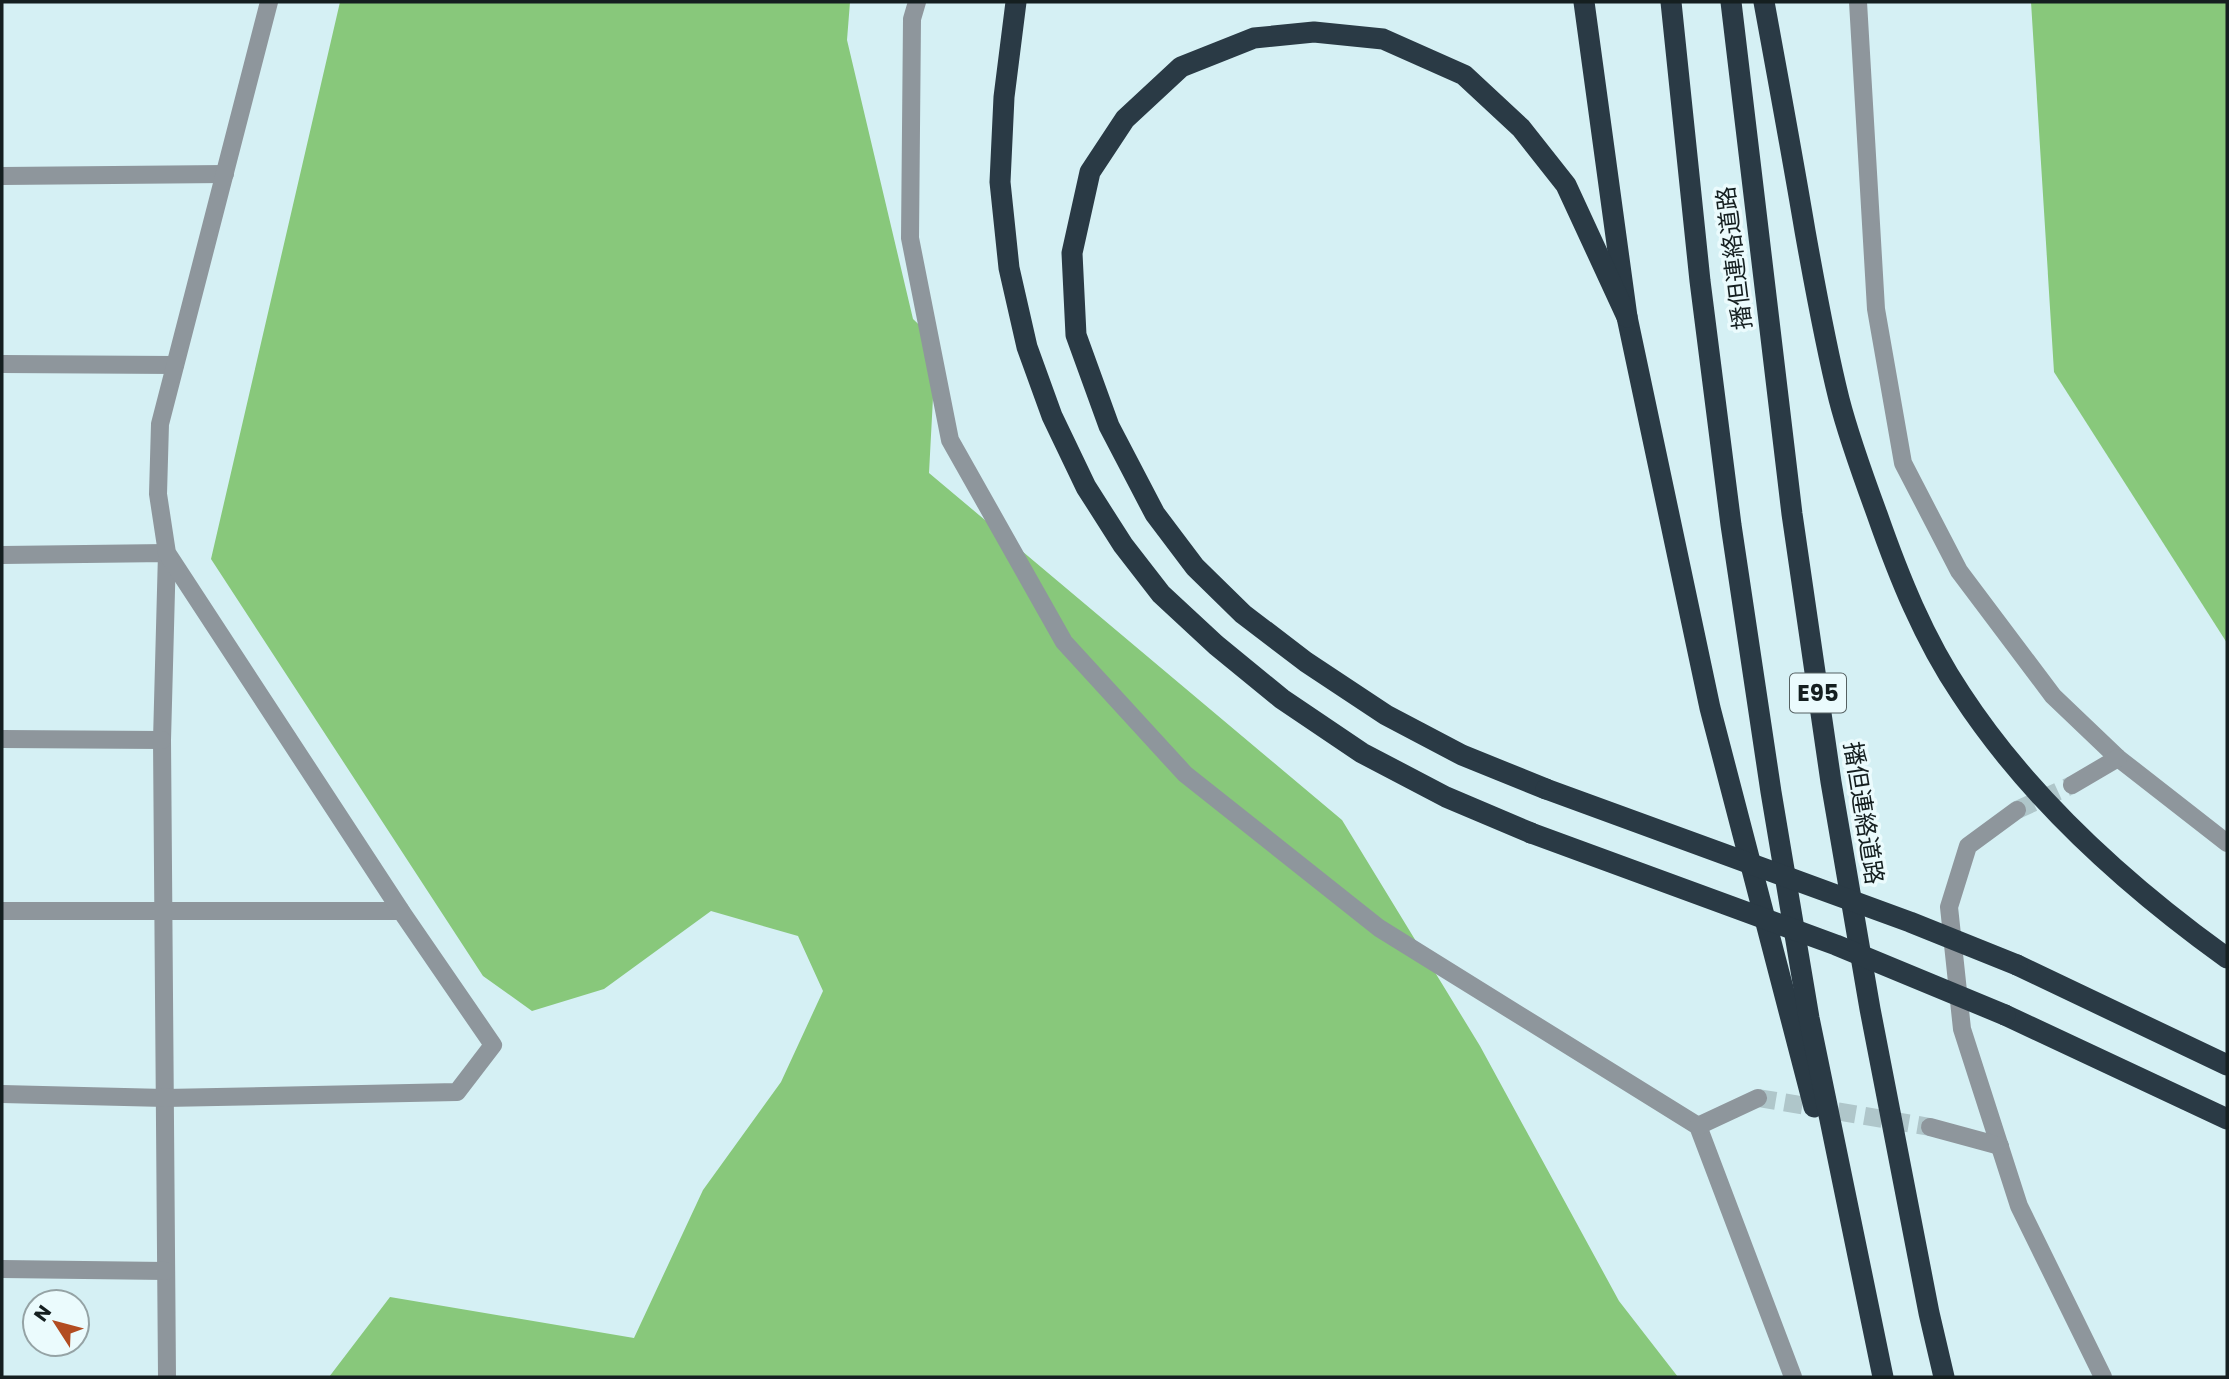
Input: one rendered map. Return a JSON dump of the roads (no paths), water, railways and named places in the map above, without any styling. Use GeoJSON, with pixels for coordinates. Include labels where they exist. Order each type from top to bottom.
{"type":"FeatureCollection","features":[{"type":"Feature","properties":{"kind":"highway"},"geometry":{"type":"LineString","coordinates":[[1016,2],[1004,97],[1000,182],[1009,268],[1027,347],[1052,415],[1086,487],[1123,545],[1161,594],[1216,645],[1282,699],[1362,753],[1446,797],[1531,833],[1836,945],[2005,1015],[2227,1119]]}},
{"type":"Feature","properties":{"kind":"highway"},"geometry":{"type":"LineString","coordinates":[[1584,2],[1627,317],[1710,708],[1872,1332]]}},
{"type":"Feature","properties":{"kind":"highway","name":"播但連絡道路"},"geometry":{"type":"LineString","coordinates":[[1671,2],[1700,281],[1731,524],[1769,779],[1809,1018],[1883,1377]]}},
{"type":"Feature","properties":{"kind":"highway","name":"播但連絡道路"},"geometry":{"type":"LineString","coordinates":[[1731,2],[1792,514],[1831,782],[1873,1022],[1929,1313],[1944,1377]]}},
{"type":"Feature","properties":{"kind":"highway"},"geometry":{"type":"LineString","coordinates":[[1764,2],[1821,318],[1839,400],[1892,559],[1923,629],[1961,694],[1999,746],[2063,818],[2123,875],[2227,958]]}},
{"type":"Feature","properties":{"kind":"highway"},"geometry":{"type":"LineString","coordinates":[[1627,317],[1566,185],[1521,128],[1464,75],[1383,39],[1314,32],[1254,38],[1181,67],[1125,119],[1090,172],[1072,253],[1076,335],[1109,426],[1155,514],[1195,566],[1243,614],[1306,663],[1386,715],[1462,755],[1546,789],[1910,922],[2017,965],[2227,1065]]}},
{"type":"Feature","properties":{"kind":"street"},"geometry":{"type":"LineString","coordinates":[[167,1377],[162,740],[167,553],[158,494],[160,424],[269,2]]}},
{"type":"Feature","properties":{"kind":"street"},"geometry":{"type":"LineString","coordinates":[[917,2],[912,19],[910,238],[950,440],[1064,642],[1185,774],[1379,928],[1698,1126],[1793,1377]]}},
{"type":"Feature","properties":{"kind":"street"},"geometry":{"type":"LineString","coordinates":[[1858,2],[1876,309],[1903,463],[1959,571],[2053,696],[2118,758],[2227,843]]}},
{"type":"Feature","properties":{"kind":"street"},"geometry":{"type":"LineString","coordinates":[[2,176],[225,174]]}},
{"type":"Feature","properties":{"kind":"street"},"geometry":{"type":"LineString","coordinates":[[2,364],[175,365]]}},
{"type":"Feature","properties":{"kind":"street"},"geometry":{"type":"LineString","coordinates":[[2,555],[167,553]]}},
{"type":"Feature","properties":{"kind":"street"},"geometry":{"type":"LineString","coordinates":[[2,1094],[165,1098],[457,1092],[493,1045],[401,911],[167,553]]}},
{"type":"Feature","properties":{"kind":"street"},"geometry":{"type":"LineString","coordinates":[[2,739],[162,740]]}},
{"type":"Feature","properties":{"kind":"street"},"geometry":{"type":"LineString","coordinates":[[2072,785],[2118,758]]}},
{"type":"Feature","properties":{"kind":"street"},"geometry":{"type":"LineString","coordinates":[[2017,810],[1968,846],[1949,907],[1962,1029],[2019,1206],[2103,1377]]}},
{"type":"Feature","properties":{"kind":"street"},"geometry":{"type":"LineString","coordinates":[[2,911],[401,911]]}},
{"type":"Feature","properties":{"kind":"street"},"geometry":{"type":"LineString","coordinates":[[1698,1126],[1758,1098]]}},
{"type":"Feature","properties":{"kind":"street"},"geometry":{"type":"LineString","coordinates":[[1930,1126],[2000,1146]]}},
{"type":"Feature","properties":{"kind":"street"},"geometry":{"type":"LineString","coordinates":[[2,1269],[166,1271]]}},
{"type":"Feature","properties":{"kind":"tunnel"},"geometry":{"type":"LineString","coordinates":[[2017,810],[2072,785]]}},
{"type":"Feature","properties":{"kind":"tunnel"},"geometry":{"type":"LineString","coordinates":[[1758,1098],[1930,1127]]}}]}
